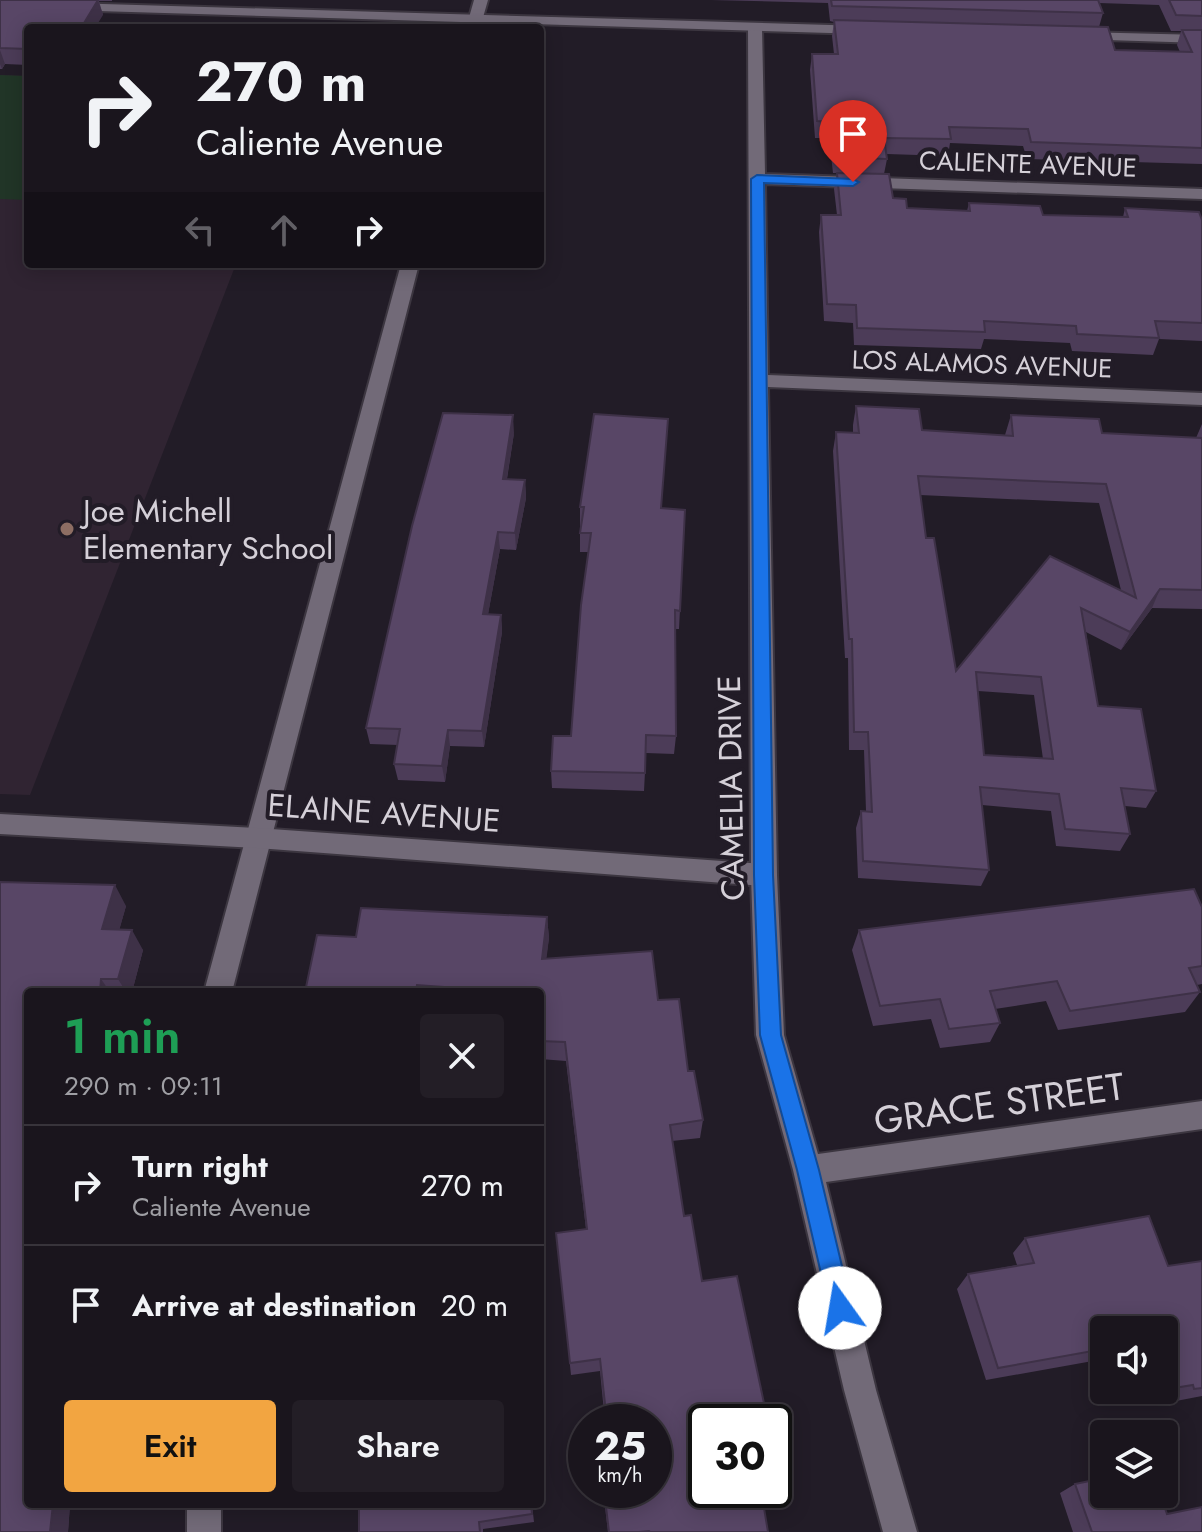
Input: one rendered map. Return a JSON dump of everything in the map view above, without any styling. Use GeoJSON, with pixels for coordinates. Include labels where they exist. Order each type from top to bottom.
{"type":"FeatureCollection","features":[{"type":"Feature","properties":{"kind":"street"},"geometry":{"type":"LineString","coordinates":[[46,6],[474,24],[481,0]]}},
{"type":"Feature","properties":{"kind":"street"},"geometry":{"type":"LineString","coordinates":[[544,25],[882,30]]}},
{"type":"Feature","properties":{"kind":"street","name":"CAMELIA DRIVE"},"geometry":{"type":"LineString","coordinates":[[755,27],[764,875],[770,1035],[808,1170],[860,1390],[900,1532]]}},
{"type":"Feature","properties":{"kind":"street"},"geometry":{"type":"LineString","coordinates":[[1057,35],[1202,39]]}},
{"type":"Feature","properties":{"kind":"street","name":"CALIENTE AVENUE"},"geometry":{"type":"LineString","coordinates":[[757,179],[1202,194]]}},
{"type":"Feature","properties":{"kind":"street"},"geometry":{"type":"LineString","coordinates":[[219,988],[409,268]]}},
{"type":"Feature","properties":{"kind":"street","name":"LOS ALAMOS AVENUE"},"geometry":{"type":"LineString","coordinates":[[760,381],[1202,399]]}},
{"type":"Feature","properties":{"kind":"street","name":"ELAINE AVENUE"},"geometry":{"type":"LineString","coordinates":[[0,824],[257,838],[764,875]]}},
{"type":"Feature","properties":{"kind":"street","name":"GRACE STREET"},"geometry":{"type":"LineString","coordinates":[[808,1170],[1202,1115]]}},
{"type":"Feature","properties":{"kind":"street"},"geometry":{"type":"LineString","coordinates":[[204,1508],[204,1532]]}},
{"type":"Feature","properties":{"kind":"shaded area","name":"Joe Michell Elementary School"},"geometry":{"type":"Polygon","coordinates":[[[0,75],[24,76],[24,268],[234,268],[30,795],[0,794],[0,75]]]}},
{"type":"Feature","properties":{"kind":"green space"},"geometry":{"type":"Polygon","coordinates":[[[0,75],[24,76],[24,200],[0,199],[0,75]]]}},
{"type":"Feature","properties":{"kind":"building"},"geometry":{"type":"Polygon","coordinates":[[[0,0],[98,0],[83,24],[24,24],[24,49],[0,48],[0,0]]]}},
{"type":"Feature","properties":{"kind":"building"},"geometry":{"type":"Polygon","coordinates":[[[831,0],[1098,0],[1103,13],[832,6],[831,0]]]}},
{"type":"Feature","properties":{"kind":"building"},"geometry":{"type":"Polygon","coordinates":[[[1169,0],[1202,0],[1202,16],[1176,15],[1169,0]]]}},
{"type":"Feature","properties":{"kind":"building"},"geometry":{"type":"Polygon","coordinates":[[[834,20],[1108,27],[1115,50],[1192,52],[1182,30],[1202,30],[1202,148],[1031,142],[1028,129],[949,127],[951,139],[884,138],[887,159],[836,157],[831,122],[817,121],[812,54],[838,54],[834,20]]]}},
{"type":"Feature","properties":{"kind":"building"},"geometry":{"type":"Polygon","coordinates":[[[837,173],[889,174],[893,198],[906,199],[907,208],[970,211],[969,203],[1040,206],[1043,215],[1128,217],[1125,208],[1199,212],[1202,220],[1202,323],[1155,321],[1159,338],[1077,334],[1076,326],[984,321],[985,332],[857,328],[856,305],[827,304],[821,215],[841,215],[837,173]]]}},
{"type":"Feature","properties":{"kind":"building"},"geometry":{"type":"Polygon","coordinates":[[[856,406],[919,409],[922,430],[1013,436],[1011,415],[1099,419],[1102,433],[1202,438],[1202,590],[1160,589],[1130,632],[1081,608],[1098,706],[1141,709],[1156,791],[1121,788],[1130,834],[1065,829],[1059,794],[980,787],[989,870],[863,861],[861,811],[872,812],[868,732],[854,732],[852,639],[849,639],[836,432],[859,433],[856,406]],[[918,476],[926,538],[934,538],[956,671],[1050,556],[1136,598],[1106,484],[918,476]],[[976,672],[984,755],[1053,759],[1041,677],[976,672]]]}},
{"type":"Feature","properties":{"kind":"building"},"geometry":{"type":"Polygon","coordinates":[[[443,413],[513,415],[503,479],[525,480],[515,533],[498,532],[483,614],[501,615],[482,731],[448,730],[442,766],[394,764],[400,729],[366,728],[412,526],[443,413]]]}},
{"type":"Feature","properties":{"kind":"building"},"geometry":{"type":"Polygon","coordinates":[[[594,414],[668,419],[661,508],[685,510],[680,611],[675,610],[676,736],[646,735],[645,773],[551,771],[553,736],[571,736],[581,605],[591,533],[580,533],[584,507],[580,507],[594,414]]]}},
{"type":"Feature","properties":{"kind":"building"},"geometry":{"type":"Polygon","coordinates":[[[0,882],[115,885],[102,929],[132,930],[118,979],[101,979],[100,988],[24,988],[24,1508],[53,1508],[50,1532],[0,1532],[0,882]]]}},
{"type":"Feature","properties":{"kind":"building"},"geometry":{"type":"Polygon","coordinates":[[[1194,889],[1202,907],[1202,966],[1189,968],[1200,992],[1070,1011],[1057,981],[990,991],[1000,1023],[949,1029],[940,999],[880,1006],[859,930],[1194,889]]]}},
{"type":"Feature","properties":{"kind":"building"},"geometry":{"type":"Polygon","coordinates":[[[361,908],[547,917],[542,959],[652,951],[658,1000],[679,999],[688,1071],[694,1071],[703,1120],[670,1125],[684,1216],[691,1215],[702,1281],[737,1276],[764,1404],[688,1404],[688,1508],[764,1508],[768,1532],[609,1532],[606,1508],[672,1508],[672,1404],[605,1404],[600,1359],[570,1363],[556,1233],[587,1229],[565,1042],[544,1041],[544,988],[417,985],[417,988],[306,988],[317,935],[356,937],[361,908]]]}},
{"type":"Feature","properties":{"kind":"building"},"geometry":{"type":"Polygon","coordinates":[[[1149,1216],[1168,1266],[1202,1261],[1202,1388],[1194,1389],[1193,1385],[1178,1388],[1178,1316],[1090,1316],[1090,1352],[998,1368],[968,1274],[1034,1263],[1025,1238],[1149,1216]]]}},
{"type":"Feature","properties":{"kind":"building"},"geometry":{"type":"Polygon","coordinates":[[[1090,1481],[1090,1508],[1165,1508],[1167,1514],[1202,1507],[1202,1532],[1092,1532],[1075,1484],[1090,1481]]]}},
{"type":"Feature","properties":{"kind":"building"},"geometry":{"type":"Polygon","coordinates":[[[359,1508],[531,1508],[532,1514],[479,1522],[480,1532],[359,1532],[359,1508]]]}},
{"type":"Feature","properties":{"kind":"place","name":"Joe Michell Elementary School"},"geometry":{"type":"Point","coordinates":[67,529]}},
{"type":"Feature","properties":{"kind":"route"},"geometry":{"type":"LineString","coordinates":[[840,1308],[808,1170],[770,1035],[764,875],[757,179],[853,182]]}}]}
